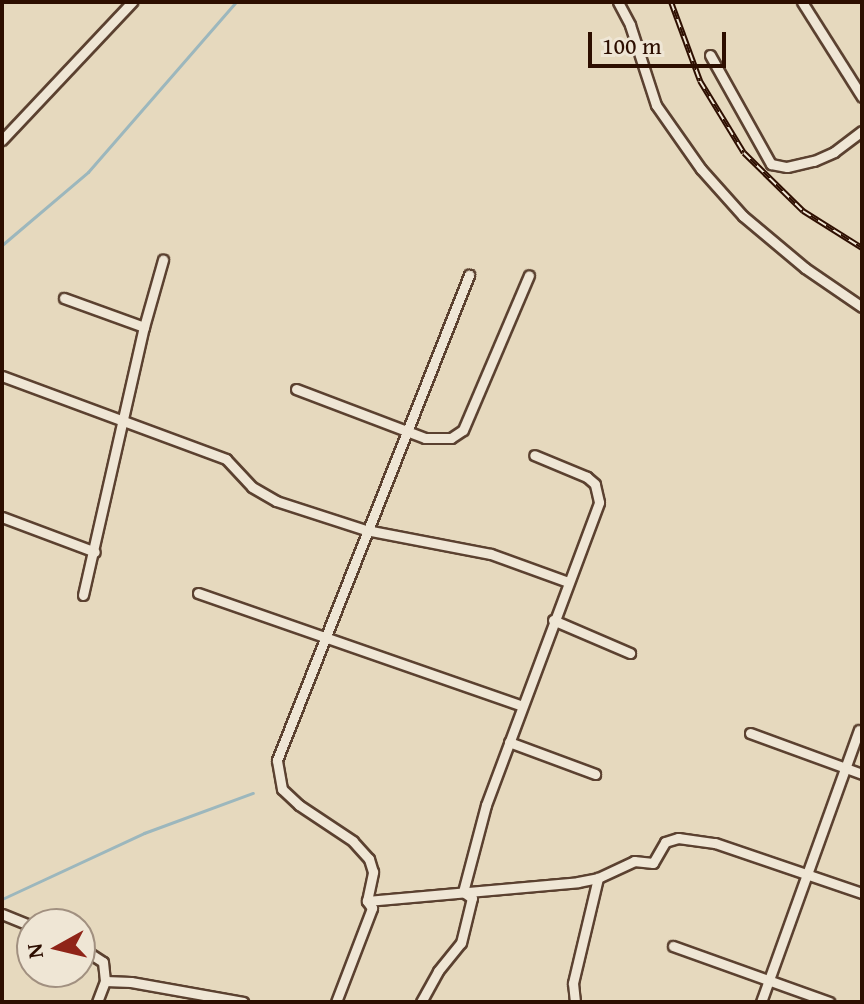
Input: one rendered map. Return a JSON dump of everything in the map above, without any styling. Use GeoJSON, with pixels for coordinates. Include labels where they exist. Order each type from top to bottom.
{"type":"FeatureCollection","features":[{"type":"Feature","properties":{"kind":"street"},"geometry":{"type":"LineString","coordinates":[[2,140],[132,2]]}},
{"type":"Feature","properties":{"kind":"street"},"geometry":{"type":"LineString","coordinates":[[618,2],[630,25],[656,105],[701,169],[743,216],[805,268],[862,307]]}},
{"type":"Feature","properties":{"kind":"street"},"geometry":{"type":"LineString","coordinates":[[802,2],[862,97]]}},
{"type":"Feature","properties":{"kind":"street"},"geometry":{"type":"LineString","coordinates":[[710,55],[771,164],[781,167],[814,161],[834,152],[862,131]]}},
{"type":"Feature","properties":{"kind":"street"},"geometry":{"type":"LineString","coordinates":[[83,595],[144,327],[163,260]]}},
{"type":"Feature","properties":{"kind":"street"},"geometry":{"type":"LineString","coordinates":[[336,1002],[372,908],[367,901],[373,872],[369,859],[353,841],[289,796],[278,776],[277,760],[404,431],[469,275]]}},
{"type":"Feature","properties":{"kind":"street"},"geometry":{"type":"LineString","coordinates":[[296,389],[404,431],[441,440],[463,430],[529,275]]}},
{"type":"Feature","properties":{"kind":"street"},"geometry":{"type":"LineString","coordinates":[[64,298],[144,327]]}},
{"type":"Feature","properties":{"kind":"street"},"geometry":{"type":"LineString","coordinates":[[2,376],[226,459],[252,487],[276,501],[366,530],[491,554],[568,582]]}},
{"type":"Feature","properties":{"kind":"street"},"geometry":{"type":"LineString","coordinates":[[463,892],[486,805],[599,502],[595,484],[587,477],[534,455]]}},
{"type":"Feature","properties":{"kind":"street"},"geometry":{"type":"LineString","coordinates":[[2,517],[95,552]]}},
{"type":"Feature","properties":{"kind":"street"},"geometry":{"type":"LineString","coordinates":[[198,593],[522,706]]}},
{"type":"Feature","properties":{"kind":"street"},"geometry":{"type":"LineString","coordinates":[[553,620],[630,653]]}},
{"type":"Feature","properties":{"kind":"street"},"geometry":{"type":"LineString","coordinates":[[761,1002],[859,730]]}},
{"type":"Feature","properties":{"kind":"street"},"geometry":{"type":"LineString","coordinates":[[750,733],[862,774]]}},
{"type":"Feature","properties":{"kind":"street"},"geometry":{"type":"LineString","coordinates":[[509,742],[595,774]]}},
{"type":"Feature","properties":{"kind":"street"},"geometry":{"type":"LineString","coordinates":[[367,901],[598,878],[634,861],[653,863],[665,842],[678,838],[715,843],[862,893]]}},
{"type":"Feature","properties":{"kind":"street"},"geometry":{"type":"LineString","coordinates":[[575,1002],[573,983],[598,878]]}},
{"type":"Feature","properties":{"kind":"street"},"geometry":{"type":"LineString","coordinates":[[421,1002],[438,971],[461,943],[472,898],[463,892]]}},
{"type":"Feature","properties":{"kind":"street"},"geometry":{"type":"LineString","coordinates":[[673,946],[829,1002]]}},
{"type":"Feature","properties":{"kind":"street"},"geometry":{"type":"LineString","coordinates":[[96,957],[103,962],[105,981],[97,1002]]}},
{"type":"Feature","properties":{"kind":"street"},"geometry":{"type":"LineString","coordinates":[[105,981],[131,982],[243,1002]]}},
{"type":"Feature","properties":{"kind":"waterway"},"geometry":{"type":"LineString","coordinates":[[2,245],[88,172],[236,2]]}},
{"type":"Feature","properties":{"kind":"waterway"},"geometry":{"type":"LineString","coordinates":[[2,899],[144,833],[253,793]]}},
{"type":"Feature","properties":{"kind":"railway"},"geometry":{"type":"LineString","coordinates":[[671,2],[700,81],[744,153],[803,211],[862,248]]}}]}
